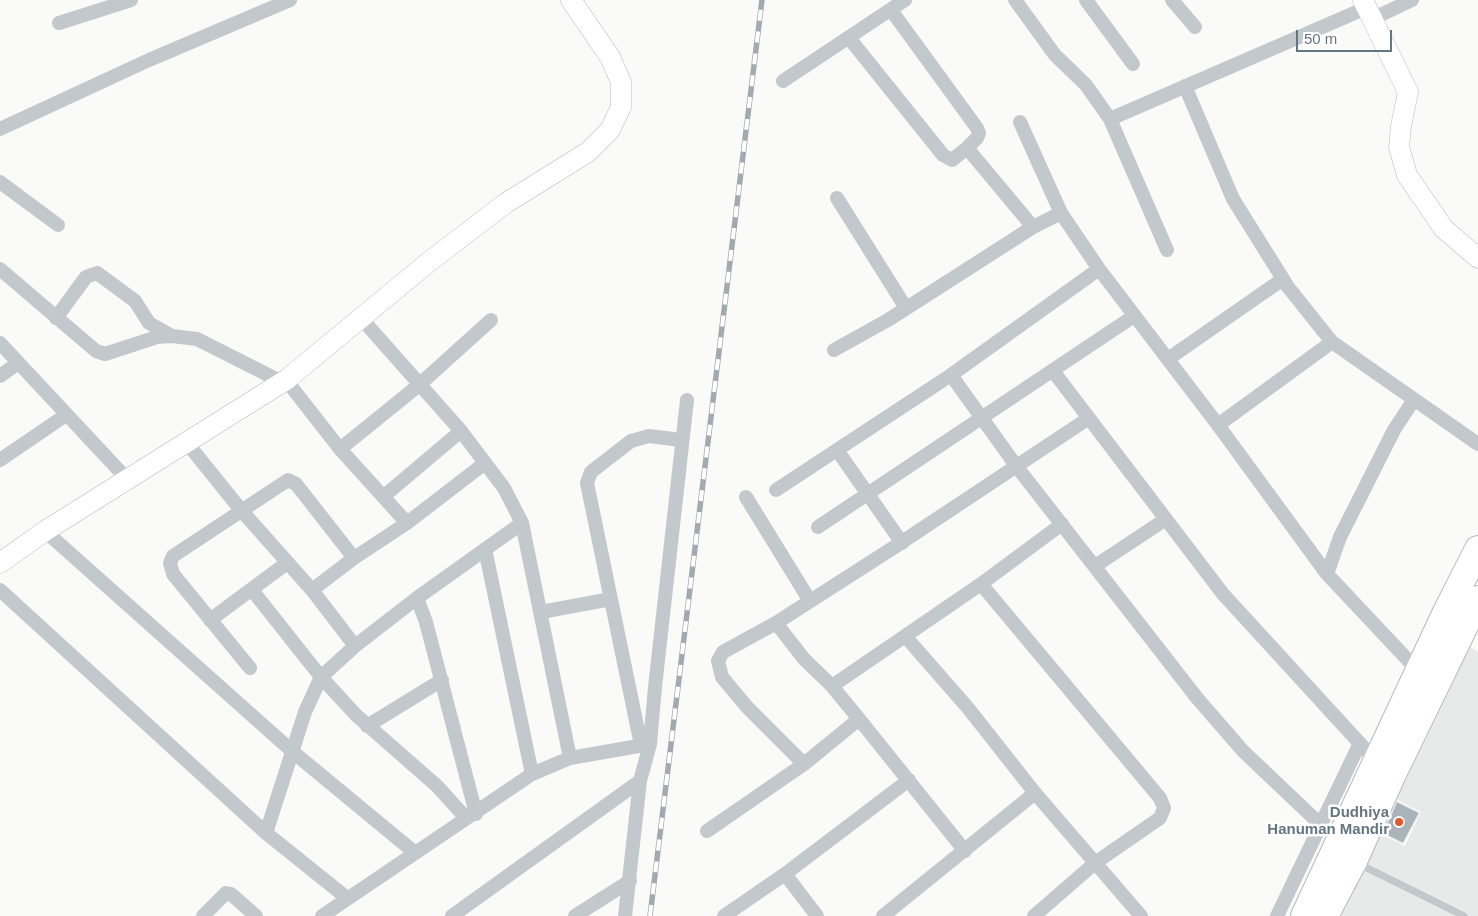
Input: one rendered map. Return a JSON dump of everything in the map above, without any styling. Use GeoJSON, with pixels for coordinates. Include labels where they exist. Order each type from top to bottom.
{"type":"FeatureCollection","features":[{"type":"Feature","properties":{"kind":"highway"},"geometry":{"type":"LineString","coordinates":[[1325,916],[1354,862],[1393,774],[1478,549]]}},
{"type":"Feature","properties":{"kind":"highway"},"geometry":{"type":"LineString","coordinates":[[1304,916],[1368,752],[1469,625],[1478,598]]}},
{"type":"Feature","properties":{"kind":"main road"},"geometry":{"type":"LineString","coordinates":[[0,563],[45,531],[284,381],[506,203],[588,152],[610,130],[621,107],[621,82],[610,57],[571,0]]}},
{"type":"Feature","properties":{"kind":"main road"},"geometry":{"type":"LineString","coordinates":[[1367,9],[1408,92],[1401,126],[1400,147],[1407,175],[1444,229],[1478,258]]}},
{"type":"Feature","properties":{"kind":"street"},"geometry":{"type":"LineString","coordinates":[[59,23],[131,0]]}},
{"type":"Feature","properties":{"kind":"street"},"geometry":{"type":"LineString","coordinates":[[0,129],[149,60],[290,0]]}},
{"type":"Feature","properties":{"kind":"street"},"geometry":{"type":"LineString","coordinates":[[783,81],[905,0]]}},
{"type":"Feature","properties":{"kind":"street"},"geometry":{"type":"LineString","coordinates":[[1015,0],[1055,55],[1086,85],[1110,119],[1167,250]]}},
{"type":"Feature","properties":{"kind":"street"},"geometry":{"type":"LineString","coordinates":[[1086,0],[1133,64]]}},
{"type":"Feature","properties":{"kind":"street"},"geometry":{"type":"LineString","coordinates":[[1172,0],[1195,26]]}},
{"type":"Feature","properties":{"kind":"street"},"geometry":{"type":"LineString","coordinates":[[1110,119],[1367,9],[1412,0]]}},
{"type":"Feature","properties":{"kind":"street"},"geometry":{"type":"LineString","coordinates":[[849,38],[943,155],[952,160],[977,138],[979,133],[977,128],[891,10]]}},
{"type":"Feature","properties":{"kind":"street"},"geometry":{"type":"LineString","coordinates":[[1185,86],[1233,199],[1283,279],[1332,342],[1413,401],[1478,444]]}},
{"type":"Feature","properties":{"kind":"street"},"geometry":{"type":"LineString","coordinates":[[1020,122],[1061,213],[1099,269],[1218,425],[1327,574],[1427,680]]}},
{"type":"Feature","properties":{"kind":"street"},"geometry":{"type":"LineString","coordinates":[[967,148],[1033,228]]}},
{"type":"Feature","properties":{"kind":"street"},"geometry":{"type":"LineString","coordinates":[[0,182],[58,225]]}},
{"type":"Feature","properties":{"kind":"street"},"geometry":{"type":"LineString","coordinates":[[837,198],[906,308]]}},
{"type":"Feature","properties":{"kind":"street"},"geometry":{"type":"LineString","coordinates":[[834,350],[906,308],[1033,228],[1061,213]]}},
{"type":"Feature","properties":{"kind":"street"},"geometry":{"type":"LineString","coordinates":[[0,269],[96,351],[105,354],[144,340],[172,336],[197,339],[284,381],[340,449],[407,523]]}},
{"type":"Feature","properties":{"kind":"street"},"geometry":{"type":"LineString","coordinates":[[776,490],[951,375],[1099,269]]}},
{"type":"Feature","properties":{"kind":"street"},"geometry":{"type":"LineString","coordinates":[[56,318],[86,277],[97,273],[135,301],[149,323],[172,336]]}},
{"type":"Feature","properties":{"kind":"street"},"geometry":{"type":"LineString","coordinates":[[1168,359],[1283,279]]}},
{"type":"Feature","properties":{"kind":"street"},"geometry":{"type":"LineString","coordinates":[[818,527],[868,495],[980,416],[1053,372],[1134,316]]}},
{"type":"Feature","properties":{"kind":"street"},"geometry":{"type":"LineString","coordinates":[[361,318],[461,431],[504,488],[522,522],[570,758]]}},
{"type":"Feature","properties":{"kind":"street"},"geometry":{"type":"LineString","coordinates":[[340,449],[420,385],[491,320]]}},
{"type":"Feature","properties":{"kind":"street"},"geometry":{"type":"LineString","coordinates":[[1218,425],[1332,342]]}},
{"type":"Feature","properties":{"kind":"street"},"geometry":{"type":"LineString","coordinates":[[0,343],[128,480]]}},
{"type":"Feature","properties":{"kind":"street"},"geometry":{"type":"LineString","coordinates":[[0,376],[18,363]]}},
{"type":"Feature","properties":{"kind":"street"},"geometry":{"type":"LineString","coordinates":[[1053,372],[1223,594],[1294,674],[1368,752],[1321,825],[1277,916]]}},
{"type":"Feature","properties":{"kind":"street"},"geometry":{"type":"LineString","coordinates":[[951,375],[1017,467],[1197,698],[1236,743],[1321,825]]}},
{"type":"Feature","properties":{"kind":"street"},"geometry":{"type":"LineString","coordinates":[[625,916],[687,400]]}},
{"type":"Feature","properties":{"kind":"street"},"geometry":{"type":"LineString","coordinates":[[1327,574],[1340,537],[1394,430],[1413,401]]}},
{"type":"Feature","properties":{"kind":"street"},"geometry":{"type":"LineString","coordinates":[[0,460],[66,415]]}},
{"type":"Feature","properties":{"kind":"street"},"geometry":{"type":"LineString","coordinates":[[804,764],[735,694],[722,677],[718,661],[723,652],[776,623],[902,543],[1089,418]]}},
{"type":"Feature","properties":{"kind":"street"},"geometry":{"type":"LineString","coordinates":[[384,496],[461,431]]}},
{"type":"Feature","properties":{"kind":"street"},"geometry":{"type":"LineString","coordinates":[[646,745],[611,599],[587,483],[591,472],[639,437],[681,440]]}},
{"type":"Feature","properties":{"kind":"street"},"geometry":{"type":"LineString","coordinates":[[187,443],[241,510],[312,590],[355,646]]}},
{"type":"Feature","properties":{"kind":"street"},"geometry":{"type":"LineString","coordinates":[[837,450],[902,543]]}},
{"type":"Feature","properties":{"kind":"street"},"geometry":{"type":"LineString","coordinates":[[312,590],[354,558],[407,523],[485,463]]}},
{"type":"Feature","properties":{"kind":"street"},"geometry":{"type":"LineString","coordinates":[[250,668],[173,574],[170,563],[173,556],[284,482],[292,481],[354,558]]}},
{"type":"Feature","properties":{"kind":"street"},"geometry":{"type":"LineString","coordinates":[[746,497],[810,601]]}},
{"type":"Feature","properties":{"kind":"street"},"geometry":{"type":"LineString","coordinates":[[1095,566],[1166,519]]}},
{"type":"Feature","properties":{"kind":"street"},"geometry":{"type":"LineString","coordinates":[[266,832],[306,712],[321,677],[355,646],[417,598],[522,522]]}},
{"type":"Feature","properties":{"kind":"street"},"geometry":{"type":"LineString","coordinates":[[832,686],[981,584],[1062,524]]}},
{"type":"Feature","properties":{"kind":"street"},"geometry":{"type":"LineString","coordinates":[[45,531],[293,752],[414,852]]}},
{"type":"Feature","properties":{"kind":"street"},"geometry":{"type":"LineString","coordinates":[[485,549],[532,774]]}},
{"type":"Feature","properties":{"kind":"street"},"geometry":{"type":"LineString","coordinates":[[210,620],[288,563]]}},
{"type":"Feature","properties":{"kind":"street"},"geometry":{"type":"LineString","coordinates":[[981,584],[1160,798],[1164,808],[1160,818],[1095,863],[1034,916]]}},
{"type":"Feature","properties":{"kind":"street"},"geometry":{"type":"LineString","coordinates":[[0,590],[266,832],[347,898]]}},
{"type":"Feature","properties":{"kind":"street"},"geometry":{"type":"LineString","coordinates":[[252,590],[321,677],[367,726],[471,816]]}},
{"type":"Feature","properties":{"kind":"street"},"geometry":{"type":"LineString","coordinates":[[417,598],[442,680],[471,816]]}},
{"type":"Feature","properties":{"kind":"street"},"geometry":{"type":"LineString","coordinates":[[541,612],[611,599]]}},
{"type":"Feature","properties":{"kind":"street"},"geometry":{"type":"LineString","coordinates":[[776,623],[804,659],[832,686],[964,851]]}},
{"type":"Feature","properties":{"kind":"street"},"geometry":{"type":"LineString","coordinates":[[905,636],[968,708],[1035,793],[1140,916]]}},
{"type":"Feature","properties":{"kind":"street"},"geometry":{"type":"LineString","coordinates":[[367,726],[442,680]]}},
{"type":"Feature","properties":{"kind":"street"},"geometry":{"type":"LineString","coordinates":[[707,831],[804,764],[859,719]]}},
{"type":"Feature","properties":{"kind":"street"},"geometry":{"type":"LineString","coordinates":[[322,916],[532,774],[570,758],[646,745]]}},
{"type":"Feature","properties":{"kind":"street"},"geometry":{"type":"LineString","coordinates":[[724,916],[784,874],[909,780]]}},
{"type":"Feature","properties":{"kind":"street"},"geometry":{"type":"LineString","coordinates":[[452,916],[640,782]]}},
{"type":"Feature","properties":{"kind":"street"},"geometry":{"type":"LineString","coordinates":[[883,916],[1035,793]]}},
{"type":"Feature","properties":{"kind":"street"},"geometry":{"type":"LineString","coordinates":[[784,874],[817,916]]}},
{"type":"Feature","properties":{"kind":"street"},"geometry":{"type":"LineString","coordinates":[[575,916],[630,881]]}},
{"type":"Feature","properties":{"kind":"street"},"geometry":{"type":"LineString","coordinates":[[203,916],[226,893],[232,894],[256,916]]}},
{"type":"Feature","properties":{"kind":"lane"},"geometry":{"type":"LineString","coordinates":[[1354,862],[1464,916]]}},
{"type":"Feature","properties":{"kind":"shaded area"},"geometry":{"type":"Polygon","coordinates":[[[1468,645],[1478,652],[1478,916],[1340,916],[1380,834],[1405,846],[1421,812],[1396,799],[1468,645]]]}},
{"type":"Feature","properties":{"kind":"building","name":"Dudhiya Hanuman Mandir"},"geometry":{"type":"Polygon","coordinates":[[[1397,802],[1419,813],[1403,843],[1383,833],[1397,802]]]}},
{"type":"Feature","properties":{"kind":"railway"},"geometry":{"type":"LineString","coordinates":[[650,916],[762,0]]}},
{"type":"Feature","properties":{"kind":"place","name":"Dudhiya Hanuman Mandir"},"geometry":{"type":"Point","coordinates":[1399,822]}}]}
